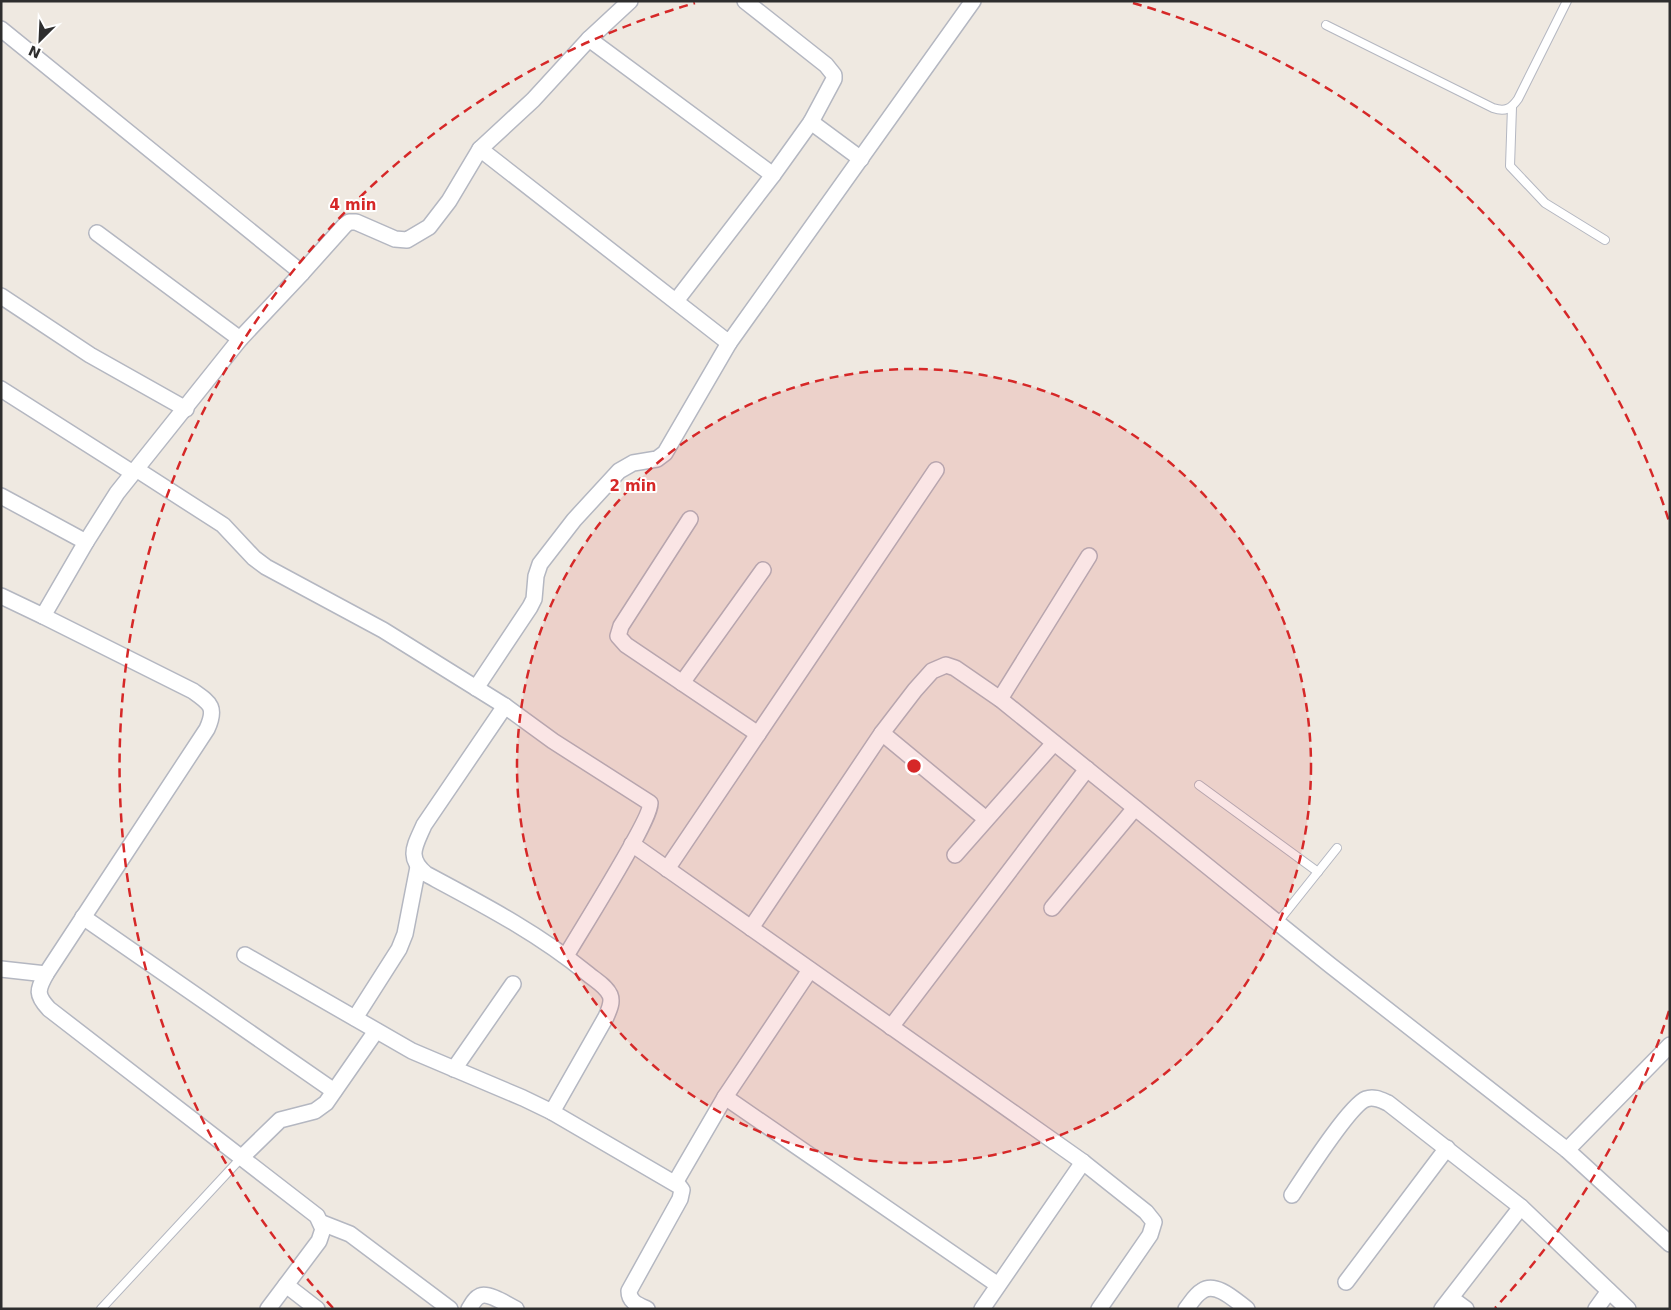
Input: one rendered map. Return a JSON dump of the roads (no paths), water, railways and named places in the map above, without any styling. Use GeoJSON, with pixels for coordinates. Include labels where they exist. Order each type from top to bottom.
{"type":"FeatureCollection","features":[{"type":"Feature","properties":{"kind":"street"},"geometry":{"type":"LineString","coordinates":[[44,616],[86,542],[117,493],[240,339],[345,225],[350,222],[356,222],[395,239],[407,240],[429,227],[449,202],[480,149],[533,100],[589,39],[630,1]]}},
{"type":"Feature","properties":{"kind":"street"},"geometry":{"type":"LineString","coordinates":[[676,302],[811,122],[833,83],[834,75],[826,65],[745,1]]}},
{"type":"Feature","properties":{"kind":"street"},"geometry":{"type":"LineString","coordinates":[[476,688],[530,607],[534,599],[536,576],[540,564],[574,520],[619,471],[632,463],[657,459],[665,453],[729,343],[973,1]]}},
{"type":"Feature","properties":{"kind":"street"},"geometry":{"type":"LineString","coordinates":[[1,29],[302,273]]}},
{"type":"Feature","properties":{"kind":"street"},"geometry":{"type":"LineString","coordinates":[[589,39],[773,174]]}},
{"type":"Feature","properties":{"kind":"street"},"geometry":{"type":"LineString","coordinates":[[811,122],[860,159]]}},
{"type":"Feature","properties":{"kind":"street"},"geometry":{"type":"LineString","coordinates":[[480,149],[729,343]]}},
{"type":"Feature","properties":{"kind":"street"},"geometry":{"type":"LineString","coordinates":[[97,232],[240,339]]}},
{"type":"Feature","properties":{"kind":"street"},"geometry":{"type":"LineString","coordinates":[[1,296],[90,355],[186,409]]}},
{"type":"Feature","properties":{"kind":"street"},"geometry":{"type":"LineString","coordinates":[[1,389],[224,525],[254,558],[266,567],[383,630],[505,706],[553,741],[650,803],[649,812],[632,844],[566,956]]}},
{"type":"Feature","properties":{"kind":"street"},"geometry":{"type":"LineString","coordinates":[[667,869],[936,470]]}},
{"type":"Feature","properties":{"kind":"street"},"geometry":{"type":"LineString","coordinates":[[1,496],[86,542]]}},
{"type":"Feature","properties":{"kind":"street"},"geometry":{"type":"LineString","coordinates":[[690,518],[618,632],[618,636],[626,645],[758,734]]}},
{"type":"Feature","properties":{"kind":"street"},"geometry":{"type":"LineString","coordinates":[[1000,699],[1089,556]]}},
{"type":"Feature","properties":{"kind":"street"},"geometry":{"type":"LineString","coordinates":[[682,683],[762,570]]}},
{"type":"Feature","properties":{"kind":"street"},"geometry":{"type":"LineString","coordinates":[[1,596],[193,690],[206,699],[211,706],[212,713],[207,729],[46,974],[39,989],[39,995],[49,1009],[317,1216],[323,1228],[319,1241],[268,1309]]}},
{"type":"Feature","properties":{"kind":"street"},"geometry":{"type":"LineString","coordinates":[[751,928],[882,733],[914,690],[932,671],[946,665],[961,671],[1000,699],[1278,922],[1568,1150],[1670,1244]]}},
{"type":"Feature","properties":{"kind":"street"},"geometry":{"type":"LineString","coordinates":[[505,706],[424,825],[415,846],[413,860],[418,868],[426,874],[511,920],[566,956],[605,988],[610,996],[611,1003],[606,1017],[552,1112]]}},
{"type":"Feature","properties":{"kind":"street"},"geometry":{"type":"LineString","coordinates":[[882,733],[986,819]]}},
{"type":"Feature","properties":{"kind":"street"},"geometry":{"type":"LineString","coordinates":[[956,855],[1054,742]]}},
{"type":"Feature","properties":{"kind":"street"},"geometry":{"type":"LineString","coordinates":[[891,1027],[1087,769]]}},
{"type":"Feature","properties":{"kind":"street"},"geometry":{"type":"LineString","coordinates":[[1052,908],[1135,808]]}},
{"type":"Feature","properties":{"kind":"street"},"geometry":{"type":"LineString","coordinates":[[632,844],[1083,1162],[1146,1212],[1154,1222],[1150,1235],[1099,1309]]}},
{"type":"Feature","properties":{"kind":"street"},"geometry":{"type":"LineString","coordinates":[[355,1018],[398,949],[405,934],[418,868]]}},
{"type":"Feature","properties":{"kind":"street"},"geometry":{"type":"LineString","coordinates":[[83,917],[334,1091]]}},
{"type":"Feature","properties":{"kind":"street"},"geometry":{"type":"LineString","coordinates":[[245,955],[412,1051],[552,1112],[675,1183],[682,1190],[680,1200],[629,1291],[632,1301],[647,1309]]}},
{"type":"Feature","properties":{"kind":"street"},"geometry":{"type":"LineString","coordinates":[[1,969],[46,974]]}},
{"type":"Feature","properties":{"kind":"street"},"geometry":{"type":"LineString","coordinates":[[675,1183],[725,1097],[810,970]]}},
{"type":"Feature","properties":{"kind":"street"},"geometry":{"type":"LineString","coordinates":[[454,1069],[513,984]]}},
{"type":"Feature","properties":{"kind":"street"},"geometry":{"type":"LineString","coordinates":[[242,1157],[280,1120],[315,1111],[326,1103],[376,1031]]}},
{"type":"Feature","properties":{"kind":"street"},"geometry":{"type":"LineString","coordinates":[[1568,1150],[1670,1045]]}},
{"type":"Feature","properties":{"kind":"street"},"geometry":{"type":"LineString","coordinates":[[725,1097],[998,1286]]}},
{"type":"Feature","properties":{"kind":"street"},"geometry":{"type":"LineString","coordinates":[[1292,1195],[1352,1109],[1368,1098],[1378,1098],[1388,1103],[1448,1148],[1521,1207],[1628,1309]]}},
{"type":"Feature","properties":{"kind":"street"},"geometry":{"type":"LineString","coordinates":[[1346,1282],[1448,1148]]}},
{"type":"Feature","properties":{"kind":"street"},"geometry":{"type":"LineString","coordinates":[[982,1309],[1083,1162]]}},
{"type":"Feature","properties":{"kind":"street"},"geometry":{"type":"LineString","coordinates":[[1466,1309],[1447,1303],[1521,1207]]}},
{"type":"Feature","properties":{"kind":"street"},"geometry":{"type":"LineString","coordinates":[[322,1223],[350,1234],[450,1309]]}},
{"type":"Feature","properties":{"kind":"street"},"geometry":{"type":"LineString","coordinates":[[286,1285],[317,1309]]}},
{"type":"Feature","properties":{"kind":"street"},"geometry":{"type":"LineString","coordinates":[[1186,1309],[1200,1292],[1206,1288],[1212,1288],[1224,1293],[1246,1309]]}},
{"type":"Feature","properties":{"kind":"street"},"geometry":{"type":"LineString","coordinates":[[1596,1309],[1609,1291]]}},
{"type":"Feature","properties":{"kind":"street"},"geometry":{"type":"LineString","coordinates":[[469,1309],[478,1297],[484,1295],[495,1298],[516,1309]]}},
{"type":"Feature","properties":{"kind":"lane"},"geometry":{"type":"LineString","coordinates":[[1326,25],[1493,108],[1507,110],[1518,99],[1567,1]]}},
{"type":"Feature","properties":{"kind":"lane"},"geometry":{"type":"LineString","coordinates":[[1512,107],[1510,166],[1545,203],[1605,240]]}},
{"type":"Feature","properties":{"kind":"lane"},"geometry":{"type":"LineString","coordinates":[[1199,785],[1318,872]]}},
{"type":"Feature","properties":{"kind":"lane"},"geometry":{"type":"LineString","coordinates":[[1278,922],[1337,848]]}},
{"type":"Feature","properties":{"kind":"lane"},"geometry":{"type":"LineString","coordinates":[[101,1309],[242,1157]]}}]}
